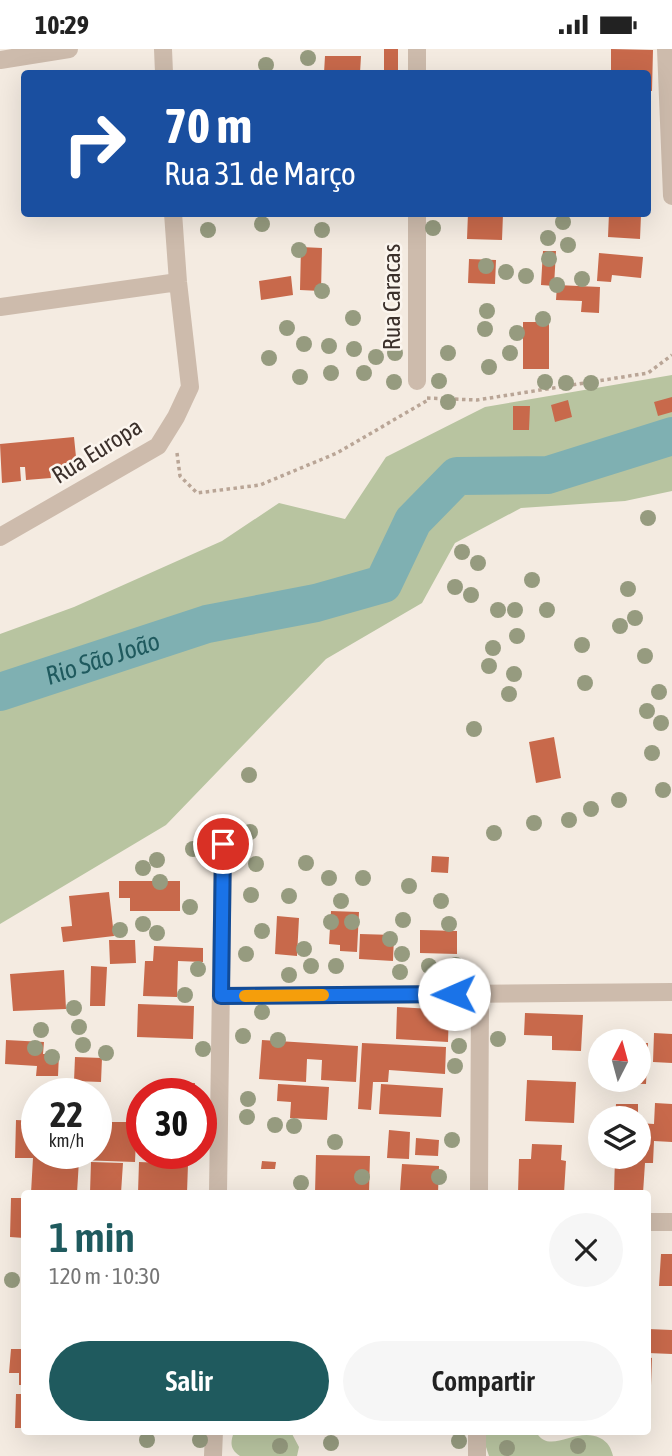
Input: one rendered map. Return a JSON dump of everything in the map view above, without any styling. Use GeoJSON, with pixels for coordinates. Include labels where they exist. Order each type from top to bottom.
{"type":"FeatureCollection","features":[{"type":"Feature","properties":{"kind":"street"},"geometry":{"type":"LineString","coordinates":[[0,60],[69,49]]}},
{"type":"Feature","properties":{"kind":"street"},"geometry":{"type":"LineString","coordinates":[[163,49],[164,70]]}},
{"type":"Feature","properties":{"kind":"street"},"geometry":{"type":"LineString","coordinates":[[417,49],[417,70]]}},
{"type":"Feature","properties":{"kind":"street"},"geometry":{"type":"LineString","coordinates":[[666,49],[672,196]]}},
{"type":"Feature","properties":{"kind":"street","name":"Rua Europa"},"geometry":{"type":"LineString","coordinates":[[0,537],[158,446],[172,424],[190,387],[173,217]]}},
{"type":"Feature","properties":{"kind":"street","name":"Rua Caracas"},"geometry":{"type":"LineString","coordinates":[[417,217],[417,381]]}},
{"type":"Feature","properties":{"kind":"street"},"geometry":{"type":"LineString","coordinates":[[0,307],[178,282]]}},
{"type":"Feature","properties":{"kind":"street"},"geometry":{"type":"LineString","coordinates":[[218,1190],[223,844]]}},
{"type":"Feature","properties":{"kind":"street"},"geometry":{"type":"LineString","coordinates":[[221,996],[672,992]]}},
{"type":"Feature","properties":{"kind":"street"},"geometry":{"type":"LineString","coordinates":[[479,1190],[480,994]]}},
{"type":"Feature","properties":{"kind":"street"},"geometry":{"type":"LineString","coordinates":[[651,1222],[672,1222]]}},
{"type":"Feature","properties":{"kind":"street"},"geometry":{"type":"LineString","coordinates":[[214,1435],[214,1456]]}},
{"type":"Feature","properties":{"kind":"street"},"geometry":{"type":"LineString","coordinates":[[477,1435],[477,1456]]}},
{"type":"Feature","properties":{"kind":"path"},"geometry":{"type":"LineString","coordinates":[[172,424],[180,476],[197,493],[260,485],[337,453],[428,400],[477,400],[648,373],[672,355]]}},
{"type":"Feature","properties":{"kind":"path"},"geometry":{"type":"LineString","coordinates":[[417,381],[428,400]]}},
{"type":"Feature","properties":{"kind":"green space"},"geometry":{"type":"Polygon","coordinates":[[[672,375],[672,491],[625,501],[521,508],[455,543],[422,603],[326,659],[166,825],[0,924],[0,634],[74,607],[222,541],[279,503],[345,519],[386,457],[485,407],[672,375]]]}},
{"type":"Feature","properties":{"kind":"green space"},"geometry":{"type":"Polygon","coordinates":[[[233,1435],[293,1435],[299,1447],[297,1456],[240,1456],[234,1451],[233,1435]]]}},
{"type":"Feature","properties":{"kind":"green space"},"geometry":{"type":"Polygon","coordinates":[[[484,1435],[539,1435],[542,1439],[556,1441],[591,1435],[605,1441],[613,1456],[489,1456],[484,1435]]]}},
{"type":"Feature","properties":{"kind":"building"},"geometry":{"type":"Polygon","coordinates":[[[384,49],[398,49],[398,70],[384,70],[384,49]]]}},
{"type":"Feature","properties":{"kind":"building"},"geometry":{"type":"Polygon","coordinates":[[[611,49],[653,50],[652,91],[651,70],[611,70],[611,49]]]}},
{"type":"Feature","properties":{"kind":"building"},"geometry":{"type":"Polygon","coordinates":[[[325,56],[361,56],[360,70],[324,70],[325,56]]]}},
{"type":"Feature","properties":{"kind":"building"},"geometry":{"type":"Polygon","coordinates":[[[468,217],[503,217],[502,240],[467,239],[468,217]]]}},
{"type":"Feature","properties":{"kind":"building"},"geometry":{"type":"Polygon","coordinates":[[[609,217],[641,217],[640,239],[608,237],[609,217]]]}},
{"type":"Feature","properties":{"kind":"building"},"geometry":{"type":"Polygon","coordinates":[[[301,247],[322,248],[321,291],[300,290],[301,247]]]}},
{"type":"Feature","properties":{"kind":"building"},"geometry":{"type":"Polygon","coordinates":[[[543,251],[556,251],[554,286],[541,285],[543,251]]]}},
{"type":"Feature","properties":{"kind":"building"},"geometry":{"type":"Polygon","coordinates":[[[599,253],[643,257],[641,278],[612,275],[611,282],[597,281],[599,253]]]}},
{"type":"Feature","properties":{"kind":"building"},"geometry":{"type":"Polygon","coordinates":[[[469,259],[496,260],[495,284],[468,283],[469,259]]]}},
{"type":"Feature","properties":{"kind":"building"},"geometry":{"type":"Polygon","coordinates":[[[291,276],[293,295],[261,300],[259,281],[291,276]]]}},
{"type":"Feature","properties":{"kind":"building"},"geometry":{"type":"Polygon","coordinates":[[[557,285],[600,287],[599,313],[581,312],[582,301],[556,300],[557,285]]]}},
{"type":"Feature","properties":{"kind":"building"},"geometry":{"type":"Polygon","coordinates":[[[523,322],[549,322],[549,369],[523,369],[523,322]]]}},
{"type":"Feature","properties":{"kind":"building"},"geometry":{"type":"Polygon","coordinates":[[[672,397],[672,412],[658,416],[654,402],[672,397]]]}},
{"type":"Feature","properties":{"kind":"building"},"geometry":{"type":"Polygon","coordinates":[[[568,400],[572,417],[555,422],[551,405],[568,400]]]}},
{"type":"Feature","properties":{"kind":"building"},"geometry":{"type":"Polygon","coordinates":[[[513,406],[530,406],[529,430],[513,430],[513,406]]]}},
{"type":"Feature","properties":{"kind":"building"},"geometry":{"type":"Polygon","coordinates":[[[74,437],[77,467],[50,470],[51,478],[26,480],[25,467],[20,467],[21,481],[2,483],[0,444],[74,437]]]}},
{"type":"Feature","properties":{"kind":"building"},"geometry":{"type":"Polygon","coordinates":[[[554,737],[561,778],[536,783],[529,742],[554,737]]]}},
{"type":"Feature","properties":{"kind":"building"},"geometry":{"type":"Polygon","coordinates":[[[432,856],[449,857],[448,873],[431,872],[432,856]]]}},
{"type":"Feature","properties":{"kind":"building"},"geometry":{"type":"Polygon","coordinates":[[[119,881],[180,881],[180,911],[130,911],[130,898],[119,898],[119,881]]]}},
{"type":"Feature","properties":{"kind":"building"},"geometry":{"type":"Polygon","coordinates":[[[109,892],[114,936],[63,942],[61,927],[72,926],[69,896],[109,892]]]}},
{"type":"Feature","properties":{"kind":"building"},"geometry":{"type":"Polygon","coordinates":[[[331,911],[359,912],[357,952],[340,951],[340,945],[329,944],[331,911]]]}},
{"type":"Feature","properties":{"kind":"building"},"geometry":{"type":"Polygon","coordinates":[[[277,916],[299,918],[297,956],[275,954],[277,916]]]}},
{"type":"Feature","properties":{"kind":"building"},"geometry":{"type":"Polygon","coordinates":[[[420,930],[457,931],[457,954],[420,953],[420,930]]]}},
{"type":"Feature","properties":{"kind":"building"},"geometry":{"type":"Polygon","coordinates":[[[360,934],[394,935],[393,961],[359,959],[360,934]]]}},
{"type":"Feature","properties":{"kind":"building"},"geometry":{"type":"Polygon","coordinates":[[[109,940],[135,940],[136,963],[110,964],[109,940]]]}},
{"type":"Feature","properties":{"kind":"building"},"geometry":{"type":"Polygon","coordinates":[[[154,946],[203,948],[203,962],[178,961],[177,997],[143,996],[145,961],[153,961],[154,946]]]}},
{"type":"Feature","properties":{"kind":"building"},"geometry":{"type":"Polygon","coordinates":[[[91,966],[107,967],[105,1006],[90,1006],[91,966]]]}},
{"type":"Feature","properties":{"kind":"building"},"geometry":{"type":"Polygon","coordinates":[[[64,970],[66,1009],[13,1011],[10,974],[64,970]]]}},
{"type":"Feature","properties":{"kind":"building"},"geometry":{"type":"Polygon","coordinates":[[[138,1004],[194,1006],[193,1039],[137,1037],[138,1004]]]}},
{"type":"Feature","properties":{"kind":"building"},"geometry":{"type":"Polygon","coordinates":[[[397,1007],[449,1010],[448,1042],[396,1039],[397,1007]]]}},
{"type":"Feature","properties":{"kind":"building"},"geometry":{"type":"Polygon","coordinates":[[[525,1013],[583,1015],[581,1051],[552,1050],[552,1036],[524,1035],[525,1013]]]}},
{"type":"Feature","properties":{"kind":"building"},"geometry":{"type":"Polygon","coordinates":[[[654,1033],[672,1034],[672,1063],[653,1062],[654,1033]]]}},
{"type":"Feature","properties":{"kind":"building"},"geometry":{"type":"Polygon","coordinates":[[[6,1040],[44,1042],[43,1054],[59,1054],[58,1076],[36,1076],[37,1066],[5,1064],[6,1040]]]}},
{"type":"Feature","properties":{"kind":"building"},"geometry":{"type":"Polygon","coordinates":[[[262,1040],[358,1046],[356,1082],[321,1080],[322,1060],[307,1059],[306,1082],[259,1079],[262,1040]]]}},
{"type":"Feature","properties":{"kind":"building"},"geometry":{"type":"Polygon","coordinates":[[[362,1043],[446,1047],[445,1074],[389,1070],[388,1082],[373,1082],[371,1110],[358,1109],[362,1043]]]}},
{"type":"Feature","properties":{"kind":"building"},"geometry":{"type":"Polygon","coordinates":[[[75,1057],[102,1058],[101,1078],[74,1078],[75,1057]]]}},
{"type":"Feature","properties":{"kind":"building"},"geometry":{"type":"Polygon","coordinates":[[[527,1080],[576,1082],[574,1123],[525,1121],[527,1080]]]}},
{"type":"Feature","properties":{"kind":"building"},"geometry":{"type":"Polygon","coordinates":[[[278,1084],[329,1087],[327,1120],[290,1118],[291,1102],[277,1101],[278,1084]]]}},
{"type":"Feature","properties":{"kind":"building"},"geometry":{"type":"Polygon","coordinates":[[[381,1084],[443,1088],[441,1117],[379,1114],[381,1084]]]}},
{"type":"Feature","properties":{"kind":"building"},"geometry":{"type":"Polygon","coordinates":[[[655,1103],[672,1104],[672,1142],[654,1141],[653,1163],[651,1163],[651,1124],[654,1124],[655,1103]]]}},
{"type":"Feature","properties":{"kind":"building"},"geometry":{"type":"Polygon","coordinates":[[[616,1104],[638,1104],[638,1106],[616,1104]]]}},
{"type":"Feature","properties":{"kind":"building"},"geometry":{"type":"Polygon","coordinates":[[[16,1120],[21,1120],[21,1158],[15,1158],[16,1120]]]}},
{"type":"Feature","properties":{"kind":"building"},"geometry":{"type":"Polygon","coordinates":[[[112,1122],[126,1122],[126,1162],[112,1161],[112,1122]]]}},
{"type":"Feature","properties":{"kind":"building"},"geometry":{"type":"Polygon","coordinates":[[[389,1130],[410,1132],[409,1159],[387,1158],[389,1130]]]}},
{"type":"Feature","properties":{"kind":"building"},"geometry":{"type":"Polygon","coordinates":[[[416,1138],[439,1140],[438,1156],[415,1155],[416,1138]]]}},
{"type":"Feature","properties":{"kind":"building"},"geometry":{"type":"Polygon","coordinates":[[[532,1144],[562,1145],[561,1160],[566,1161],[564,1190],[518,1190],[519,1159],[531,1159],[532,1144]]]}},
{"type":"Feature","properties":{"kind":"building"},"geometry":{"type":"Polygon","coordinates":[[[316,1155],[370,1156],[369,1190],[315,1190],[316,1155]]]}},
{"type":"Feature","properties":{"kind":"building"},"geometry":{"type":"Polygon","coordinates":[[[262,1161],[276,1162],[275,1169],[261,1169],[262,1161]]]}},
{"type":"Feature","properties":{"kind":"building"},"geometry":{"type":"Polygon","coordinates":[[[112,1163],[123,1163],[121,1190],[90,1190],[91,1169],[112,1169],[112,1163]]]}},
{"type":"Feature","properties":{"kind":"building"},"geometry":{"type":"Polygon","coordinates":[[[402,1164],[439,1166],[438,1190],[400,1190],[402,1164]]]}},
{"type":"Feature","properties":{"kind":"building"},"geometry":{"type":"Polygon","coordinates":[[[32,1169],[78,1169],[77,1190],[31,1190],[32,1169]]]}},
{"type":"Feature","properties":{"kind":"building"},"geometry":{"type":"Polygon","coordinates":[[[139,1169],[188,1169],[187,1190],[138,1190],[139,1169]]]}},
{"type":"Feature","properties":{"kind":"building"},"geometry":{"type":"Polygon","coordinates":[[[615,1169],[645,1169],[643,1190],[614,1190],[615,1169]]]}},
{"type":"Feature","properties":{"kind":"building"},"geometry":{"type":"Polygon","coordinates":[[[11,1198],[21,1198],[21,1238],[10,1237],[11,1198]]]}},
{"type":"Feature","properties":{"kind":"building"},"geometry":{"type":"Polygon","coordinates":[[[661,1254],[672,1254],[672,1286],[659,1286],[661,1254]]]}},
{"type":"Feature","properties":{"kind":"building"},"geometry":{"type":"Polygon","coordinates":[[[651,1329],[672,1330],[672,1354],[651,1353],[651,1329]]]}},
{"type":"Feature","properties":{"kind":"building"},"geometry":{"type":"Polygon","coordinates":[[[11,1349],[21,1349],[21,1385],[19,1373],[9,1373],[11,1349]]]}},
{"type":"Feature","properties":{"kind":"building"},"geometry":{"type":"Polygon","coordinates":[[[16,1394],[21,1394],[21,1428],[15,1428],[16,1394]]]}},
{"type":"Feature","properties":{"kind":"waterway","name":"Rio São João"},"geometry":{"type":"LineString","coordinates":[[0,692],[207,624],[316,603],[383,584],[413,521],[457,476],[548,475],[672,436]]}},
{"type":"Feature","properties":{"kind":"slow traffic"},"geometry":{"type":"LineString","coordinates":[[245,996],[323,995]]}},
{"type":"Feature","properties":{"kind":"route"},"geometry":{"type":"LineString","coordinates":[[223,844],[221,996],[454,994]]}}]}
